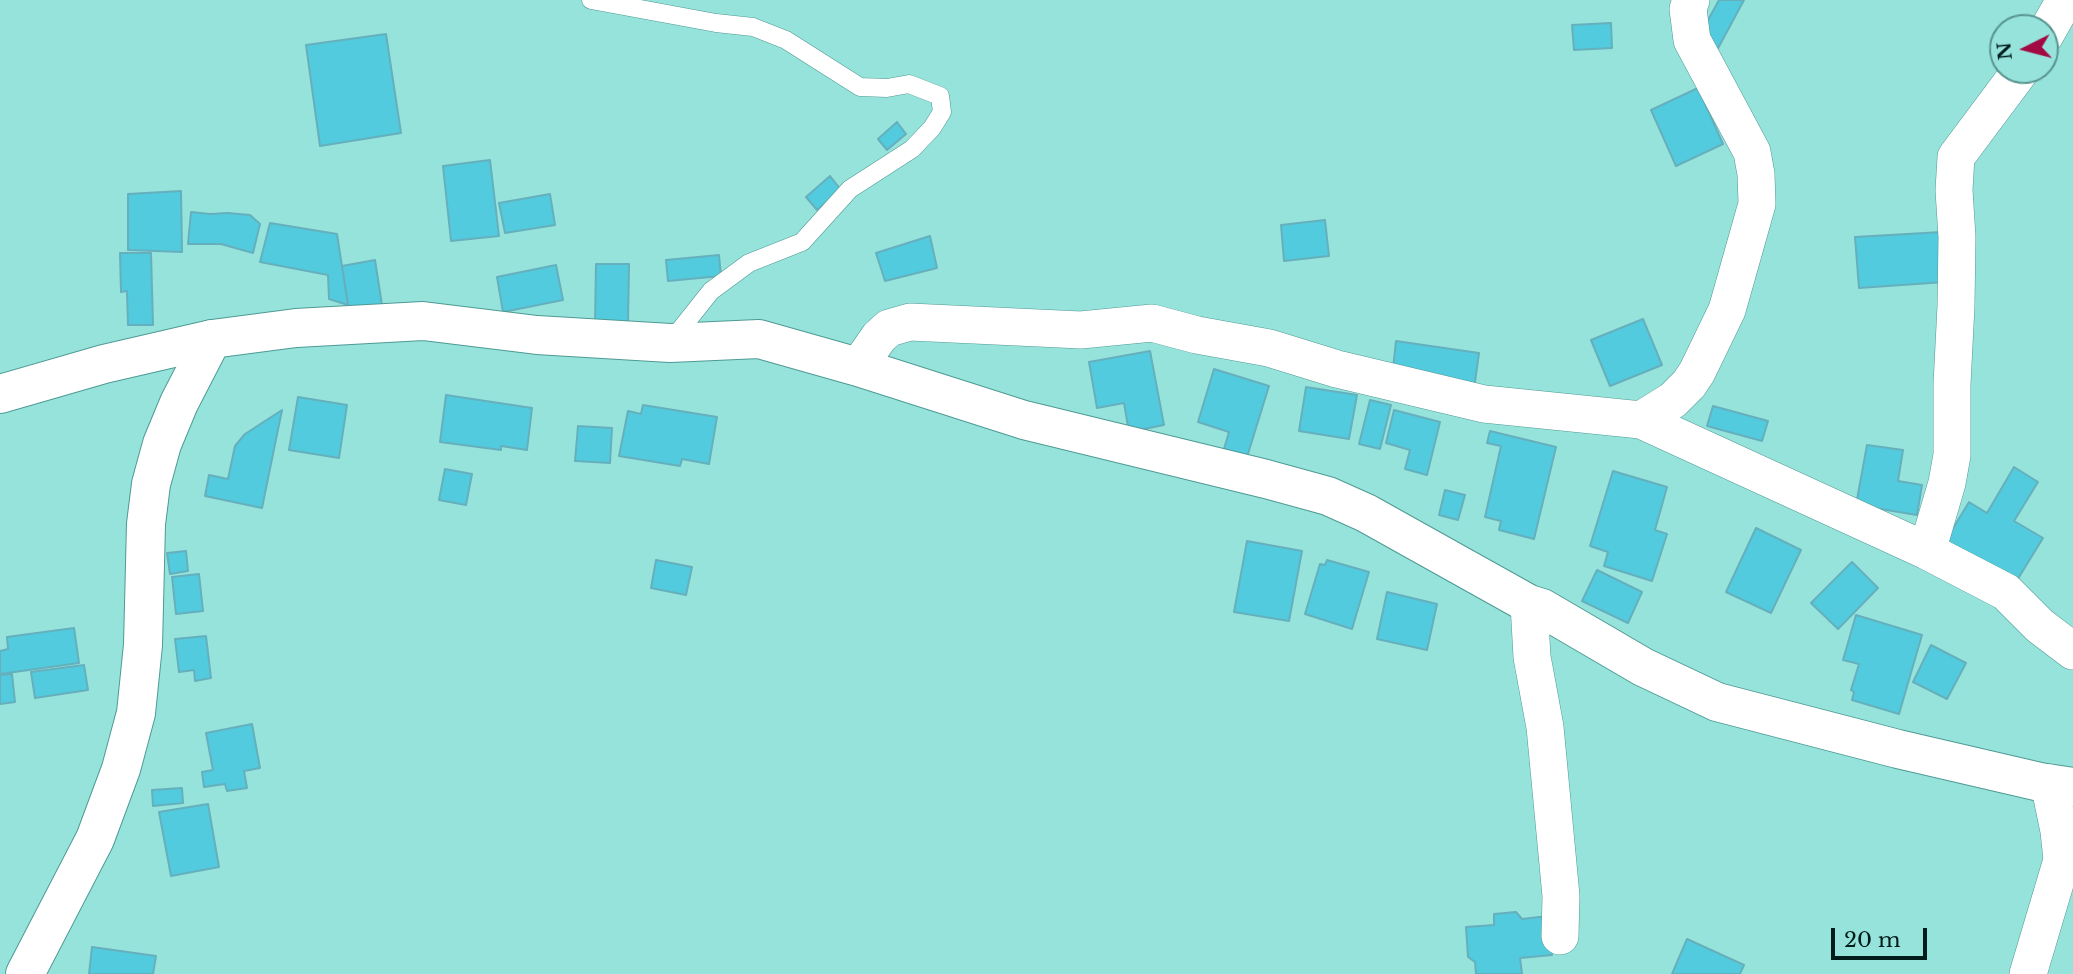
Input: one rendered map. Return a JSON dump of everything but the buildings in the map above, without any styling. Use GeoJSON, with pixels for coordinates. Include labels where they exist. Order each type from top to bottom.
{"type":"FeatureCollection","features":[{"type":"Feature","properties":{"kind":"main road"},"geometry":{"type":"LineString","coordinates":[[0,394],[114,362],[212,340],[296,327],[423,321],[537,335],[670,343],[759,339],[858,367],[1024,420],[1328,496],[1366,513],[1529,604],[1542,608],[1643,667],[1717,702],[1911,752],[2061,785]]}},
{"type":"Feature","properties":{"kind":"main road"},"geometry":{"type":"LineString","coordinates":[[25,974],[96,839],[121,769],[136,713],[143,645],[146,524],[151,484],[162,444],[212,340]]}},
{"type":"Feature","properties":{"kind":"street"},"geometry":{"type":"LineString","coordinates":[[1641,420],[1673,400],[1697,372],[1727,310],[1757,204],[1752,152],[1692,40],[1688,9],[1691,0]]}},
{"type":"Feature","properties":{"kind":"street"},"geometry":{"type":"LineString","coordinates":[[1927,551],[1947,483],[1952,455],[1956,157],[2011,84]]}},
{"type":"Feature","properties":{"kind":"street"},"geometry":{"type":"LineString","coordinates":[[858,367],[879,337],[890,328],[910,322],[1081,330],[1152,323],[1269,348],[1337,369],[1484,404],[1641,420],[1927,551],[2006,592],[2039,626],[2073,651]]}},
{"type":"Feature","properties":{"kind":"street"},"geometry":{"type":"LineString","coordinates":[[1529,604],[1532,657],[1549,765],[1561,896],[1560,936]]}},
{"type":"Feature","properties":{"kind":"street"},"geometry":{"type":"LineString","coordinates":[[2028,974],[2062,860],[2059,831],[2061,785]]}},
{"type":"Feature","properties":{"kind":"lane"},"geometry":{"type":"LineString","coordinates":[[591,0],[753,27],[786,40],[860,87],[887,88],[909,84],[940,96],[942,112],[932,128],[912,149],[850,190],[802,242],[749,263],[711,291],[670,343]]}}]}
